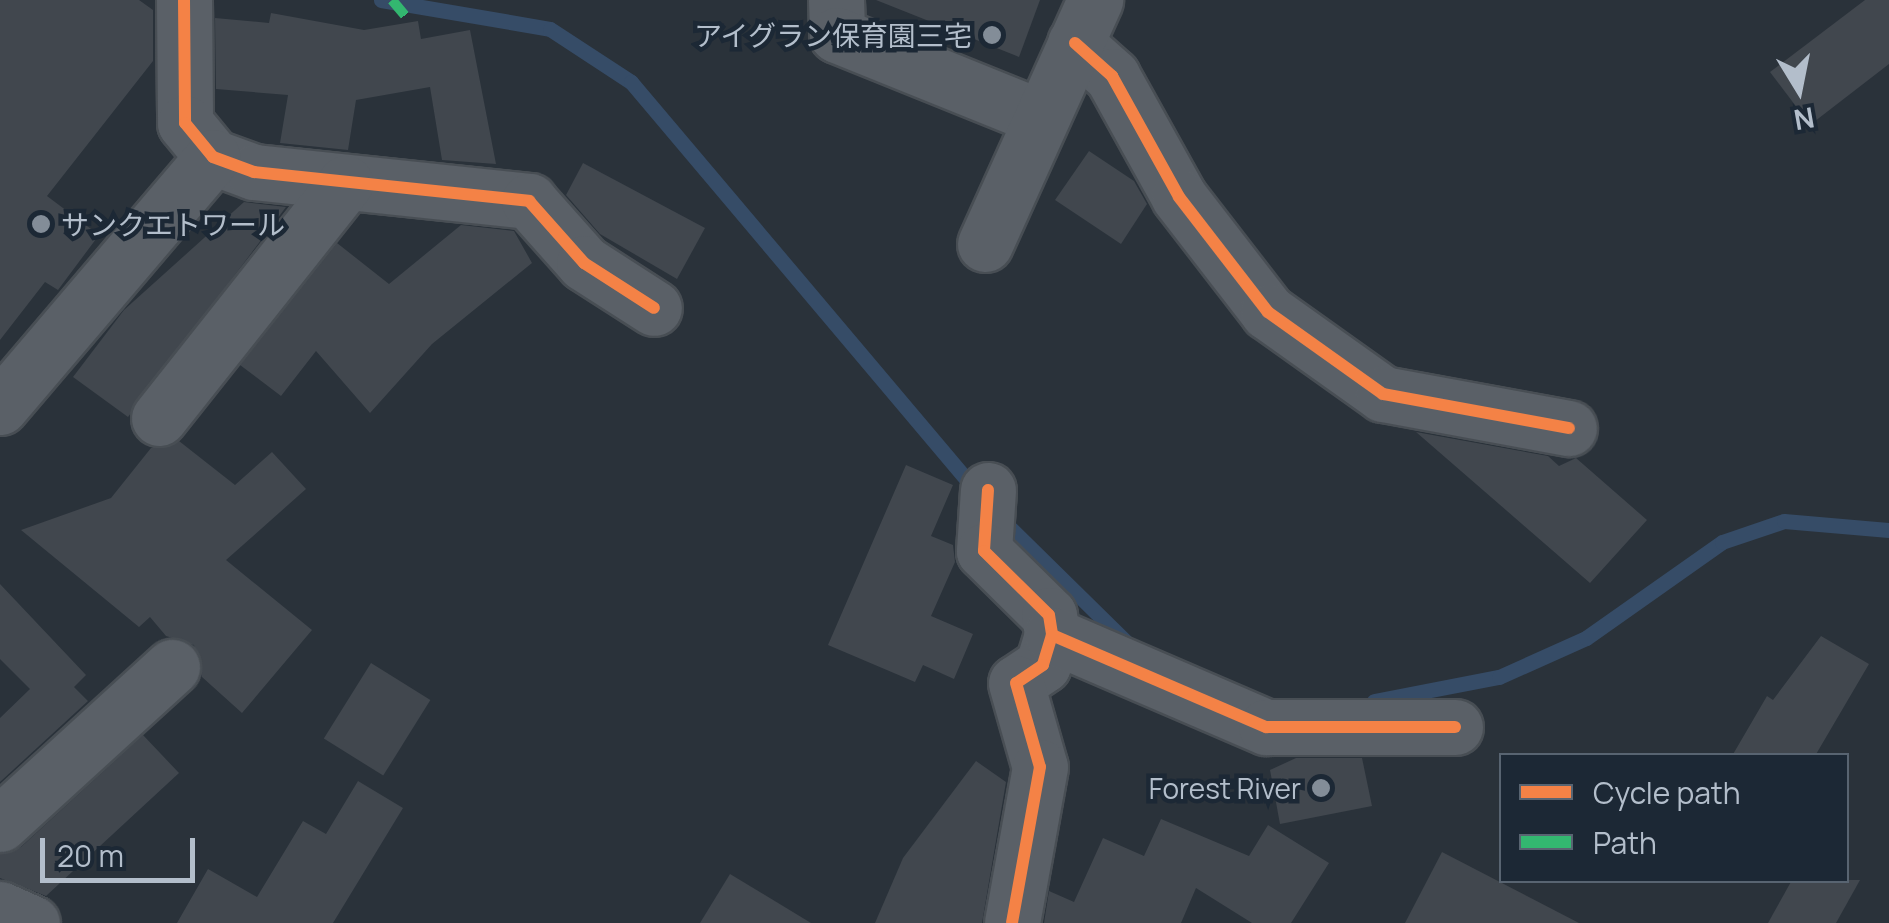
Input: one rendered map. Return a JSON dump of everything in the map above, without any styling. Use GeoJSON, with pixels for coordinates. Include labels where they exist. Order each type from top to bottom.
{"type":"FeatureCollection","features":[{"type":"Feature","properties":{"kind":"street"},"geometry":{"type":"LineString","coordinates":[[184,0],[183,109],[213,156],[254,172],[528,201],[596,273],[654,308]]}},
{"type":"Feature","properties":{"kind":"street"},"geometry":{"type":"LineString","coordinates":[[836,0],[837,35],[1040,117]]}},
{"type":"Feature","properties":{"kind":"street"},"geometry":{"type":"LineString","coordinates":[[985,244],[1085,22]]}},
{"type":"Feature","properties":{"kind":"street"},"geometry":{"type":"LineString","coordinates":[[1085,22],[1180,198],[1268,312],[1384,394],[1569,428]]}},
{"type":"Feature","properties":{"kind":"street"},"geometry":{"type":"LineString","coordinates":[[0,406],[213,156]]}},
{"type":"Feature","properties":{"kind":"street"},"geometry":{"type":"LineString","coordinates":[[159,418],[345,183]]}},
{"type":"Feature","properties":{"kind":"street"},"geometry":{"type":"LineString","coordinates":[[985,505],[984,550],[1049,615],[1052,635],[1043,665],[1016,683],[1040,767],[1012,923]]}},
{"type":"Feature","properties":{"kind":"street"},"geometry":{"type":"LineString","coordinates":[[1052,635],[1266,727],[1455,727]]}},
{"type":"Feature","properties":{"kind":"street"},"geometry":{"type":"LineString","coordinates":[[0,824],[172,667]]}},
{"type":"Feature","properties":{"kind":"street"},"geometry":{"type":"LineString","coordinates":[[0,909],[32,923]]}},
{"type":"Feature","properties":{"kind":"building"},"geometry":{"type":"Polygon","coordinates":[[[0,0],[139,0],[153,10],[153,61],[47,196],[99,235],[58,290],[45,282],[0,340],[0,0]]]}},
{"type":"Feature","properties":{"kind":"building","name":"アイグラン保育園三宅"},"geometry":{"type":"Polygon","coordinates":[[[876,0],[1040,0],[1019,57],[876,0]]]}},
{"type":"Feature","properties":{"kind":"building"},"geometry":{"type":"Polygon","coordinates":[[[1865,0],[1889,0],[1889,64],[1810,125],[1770,72],[1865,0]]]}},
{"type":"Feature","properties":{"kind":"building"},"geometry":{"type":"Polygon","coordinates":[[[271,13],[364,30],[418,21],[421,39],[470,30],[496,164],[442,160],[430,87],[356,100],[348,150],[280,143],[288,95],[216,89],[215,18],[269,23],[271,13]]]}},
{"type":"Feature","properties":{"kind":"building"},"geometry":{"type":"Polygon","coordinates":[[[1089,151],[1134,181],[1147,204],[1121,244],[1055,200],[1089,151]]]}},
{"type":"Feature","properties":{"kind":"building"},"geometry":{"type":"Polygon","coordinates":[[[583,163],[705,228],[677,279],[600,234],[566,195],[583,163]]]}},
{"type":"Feature","properties":{"kind":"building"},"geometry":{"type":"Polygon","coordinates":[[[244,202],[286,207],[128,417],[73,377],[124,310],[244,202]]]}},
{"type":"Feature","properties":{"kind":"building"},"geometry":{"type":"Polygon","coordinates":[[[461,225],[514,231],[532,263],[432,344],[370,413],[316,351],[281,396],[240,365],[337,243],[389,284],[461,225]]]}},
{"type":"Feature","properties":{"kind":"building"},"geometry":{"type":"Polygon","coordinates":[[[1416,432],[1548,456],[1559,466],[1576,458],[1647,520],[1590,583],[1416,432]]]}},
{"type":"Feature","properties":{"kind":"building"},"geometry":{"type":"Polygon","coordinates":[[[179,441],[235,485],[272,452],[306,489],[226,560],[312,630],[242,713],[202,677],[194,645],[166,636],[150,617],[139,627],[21,530],[111,498],[151,448],[179,441]]]}},
{"type":"Feature","properties":{"kind":"building"},"geometry":{"type":"Polygon","coordinates":[[[906,465],[953,485],[931,536],[953,545],[955,562],[931,616],[973,634],[954,679],[923,665],[915,682],[828,645],[906,465]]]}},
{"type":"Feature","properties":{"kind":"building"},"geometry":{"type":"Polygon","coordinates":[[[0,584],[86,675],[74,687],[88,701],[0,782],[0,718],[30,689],[0,659],[0,584]]]}},
{"type":"Feature","properties":{"kind":"building"},"geometry":{"type":"Polygon","coordinates":[[[1821,636],[1869,664],[1817,753],[1734,753],[1767,696],[1773,700],[1821,636]]]}},
{"type":"Feature","properties":{"kind":"building"},"geometry":{"type":"Polygon","coordinates":[[[371,663],[430,700],[383,776],[324,738],[371,663]]]}},
{"type":"Feature","properties":{"kind":"building"},"geometry":{"type":"Polygon","coordinates":[[[143,735],[179,773],[46,896],[0,878],[0,854],[21,847],[143,735]]]}},
{"type":"Feature","properties":{"kind":"building","name":"Forest River"},"geometry":{"type":"Polygon","coordinates":[[[1296,758],[1362,758],[1372,806],[1280,824],[1270,770],[1296,758]]]}},
{"type":"Feature","properties":{"kind":"building"},"geometry":{"type":"Polygon","coordinates":[[[976,761],[1006,782],[982,923],[875,923],[903,858],[976,761]]]}},
{"type":"Feature","properties":{"kind":"building"},"geometry":{"type":"Polygon","coordinates":[[[358,781],[403,808],[333,923],[177,923],[208,869],[257,897],[303,821],[326,834],[358,781]]]}},
{"type":"Feature","properties":{"kind":"building"},"geometry":{"type":"Polygon","coordinates":[[[1161,819],[1249,856],[1268,825],[1329,863],[1291,923],[1252,923],[1196,888],[1181,923],[1044,923],[1049,891],[1074,902],[1103,838],[1144,856],[1161,819]]]}},
{"type":"Feature","properties":{"kind":"building"},"geometry":{"type":"Polygon","coordinates":[[[1442,852],[1579,923],[1405,923],[1442,852]]]}},
{"type":"Feature","properties":{"kind":"building"},"geometry":{"type":"Polygon","coordinates":[[[730,874],[811,923],[700,923],[730,874]]]}},
{"type":"Feature","properties":{"kind":"building"},"geometry":{"type":"Polygon","coordinates":[[[1860,880],[1836,923],[1768,923],[1790,883],[1860,880]]]}},
{"type":"Feature","properties":{"kind":"waterway"},"geometry":{"type":"LineString","coordinates":[[381,0],[550,29],[631,82],[978,493]]}},
{"type":"Feature","properties":{"kind":"waterway"},"geometry":{"type":"LineString","coordinates":[[999,517],[1125,641]]}},
{"type":"Feature","properties":{"kind":"waterway"},"geometry":{"type":"LineString","coordinates":[[1374,701],[1499,677],[1586,638],[1722,542],[1784,521],[1889,530]]}},
{"type":"Feature","properties":{"kind":"marked path"},"geometry":{"type":"LineString","coordinates":[[392,0],[407,18]]}},
{"type":"Feature","properties":{"kind":"cycle path"},"geometry":{"type":"LineString","coordinates":[[184,0],[185,123],[213,157],[254,172],[529,201],[584,263],[654,308]]}},
{"type":"Feature","properties":{"kind":"cycle path"},"geometry":{"type":"LineString","coordinates":[[1075,43],[1112,76],[1179,197],[1268,312],[1383,394],[1569,428]]}},
{"type":"Feature","properties":{"kind":"cycle path"},"geometry":{"type":"LineString","coordinates":[[988,490],[984,551],[1049,615],[1052,635],[1043,665],[1016,683],[1040,767],[1012,923]]}},
{"type":"Feature","properties":{"kind":"cycle path"},"geometry":{"type":"LineString","coordinates":[[1052,635],[1266,727],[1455,727]]}},
{"type":"Feature","properties":{"kind":"place","name":"アイグラン保育園三宅"},"geometry":{"type":"Point","coordinates":[992,35]}},
{"type":"Feature","properties":{"kind":"place","name":"サンクエトワール"},"geometry":{"type":"Point","coordinates":[41,224]}},
{"type":"Feature","properties":{"kind":"place","name":"Forest River"},"geometry":{"type":"Point","coordinates":[1321,788]}}]}
